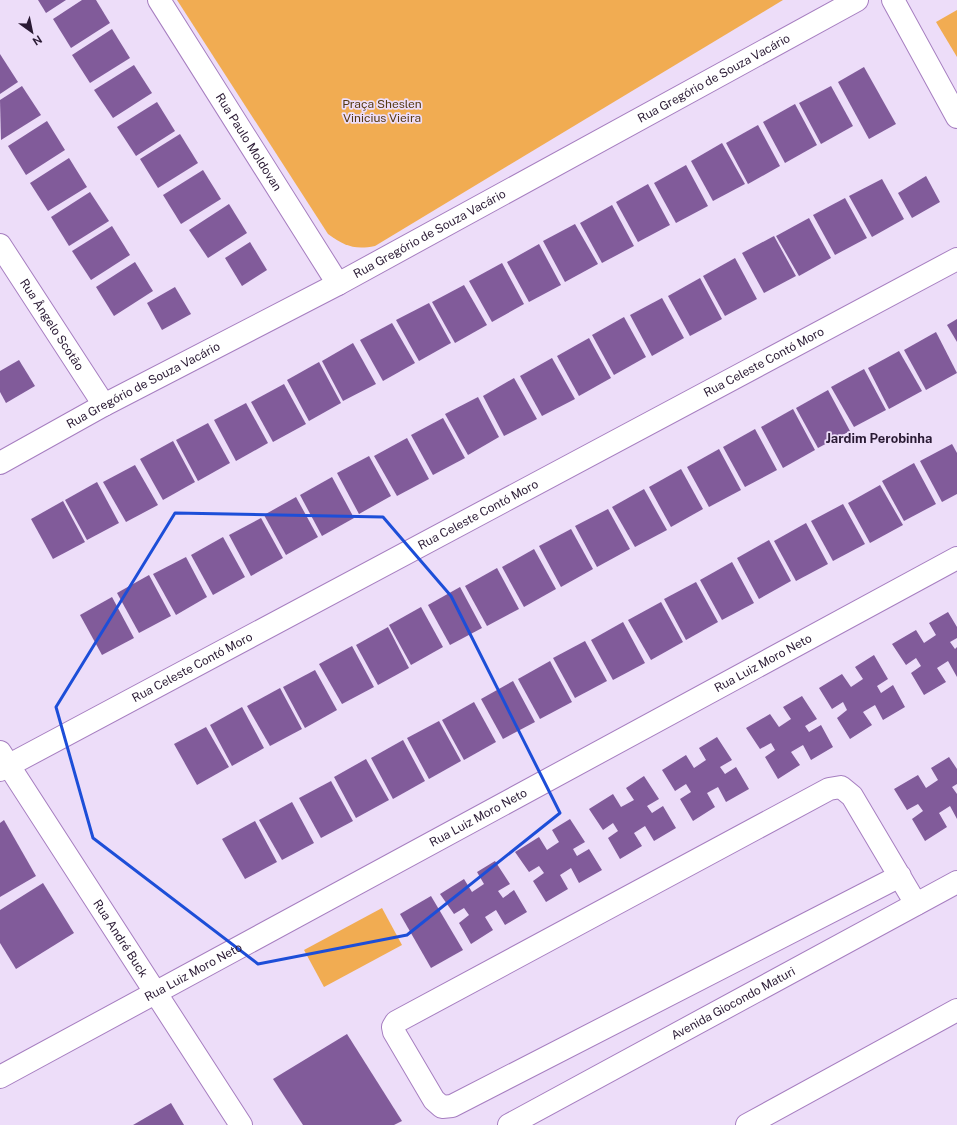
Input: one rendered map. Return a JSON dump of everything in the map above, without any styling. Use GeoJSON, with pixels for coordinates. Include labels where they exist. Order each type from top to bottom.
{"type":"FeatureCollection","features":[{"type":"Feature","properties":{"kind":"street","name":"Rua Paulo Moldovan"},"geometry":{"type":"LineString","coordinates":[[160,0],[338,284]]}},
{"type":"Feature","properties":{"kind":"street","name":"Rua Gregório de Souza Vacário"},"geometry":{"type":"LineString","coordinates":[[0,463],[104,405],[338,284],[857,0]]}},
{"type":"Feature","properties":{"kind":"street"},"geometry":{"type":"LineString","coordinates":[[893,0],[957,117]]}},
{"type":"Feature","properties":{"kind":"street","name":"Rua Ângelo Scotão"},"geometry":{"type":"LineString","coordinates":[[0,245],[104,405]]}},
{"type":"Feature","properties":{"kind":"street","name":"Rua Celeste Contó Moro"},"geometry":{"type":"LineString","coordinates":[[3,762],[957,259]]}},
{"type":"Feature","properties":{"kind":"street","name":"Rua Luiz Moro Neto"},"geometry":{"type":"LineString","coordinates":[[0,1077],[957,558]]}},
{"type":"Feature","properties":{"kind":"street","name":"Rua André Buck"},"geometry":{"type":"LineString","coordinates":[[3,762],[156,992],[241,1125]]}},
{"type":"Feature","properties":{"kind":"street"},"geometry":{"type":"LineString","coordinates":[[900,876],[452,1106],[442,1107],[434,1100],[394,1032],[393,1027],[396,1022],[829,789],[841,787],[852,796],[900,876],[916,904]]}},
{"type":"Feature","properties":{"kind":"street","name":"Avenida Giocondo Maturi"},"geometry":{"type":"LineString","coordinates":[[509,1125],[957,882]]}},
{"type":"Feature","properties":{"kind":"street"},"geometry":{"type":"LineString","coordinates":[[747,1125],[957,1010]]}},
{"type":"Feature","properties":{"kind":"highlighted area"},"geometry":{"type":"Polygon","coordinates":[[[175,513],[383,517],[451,596],[560,813],[407,935],[258,964],[93,838],[56,707],[175,513]]]}},
{"type":"Feature","properties":{"kind":"green space","name":"Praça Sheslen Vinicius Vieira"},"geometry":{"type":"Polygon","coordinates":[[[177,0],[783,0],[375,246],[361,248],[340,242],[328,234],[177,0]]]}},
{"type":"Feature","properties":{"kind":"green space"},"geometry":{"type":"Polygon","coordinates":[[[957,10],[957,57],[936,22],[957,10]]]}},
{"type":"Feature","properties":{"kind":"green space"},"geometry":{"type":"Polygon","coordinates":[[[382,908],[402,945],[324,987],[304,950],[382,908]]]}},
{"type":"Feature","properties":{"kind":"building"},"geometry":{"type":"Polygon","coordinates":[[[38,0],[66,0],[46,13],[38,0]]]}},
{"type":"Feature","properties":{"kind":"building"},"geometry":{"type":"Polygon","coordinates":[[[82,0],[96,0],[110,23],[71,48],[53,19],[82,0]]]}},
{"type":"Feature","properties":{"kind":"building"},"geometry":{"type":"Polygon","coordinates":[[[112,29],[130,58],[90,83],[72,55],[112,29]]]}},
{"type":"Feature","properties":{"kind":"building"},"geometry":{"type":"Polygon","coordinates":[[[0,54],[18,82],[0,94],[0,54]]]}},
{"type":"Feature","properties":{"kind":"building"},"geometry":{"type":"Polygon","coordinates":[[[134,65],[152,93],[113,118],[94,90],[134,65]]]}},
{"type":"Feature","properties":{"kind":"building"},"geometry":{"type":"Polygon","coordinates":[[[864,67],[896,124],[869,139],[838,82],[864,67]]]}},
{"type":"Feature","properties":{"kind":"building"},"geometry":{"type":"Polygon","coordinates":[[[22,86],[41,115],[1,140],[0,100],[22,86]]]}},
{"type":"Feature","properties":{"kind":"building"},"geometry":{"type":"Polygon","coordinates":[[[831,86],[853,126],[821,144],[799,103],[831,86]]]}},
{"type":"Feature","properties":{"kind":"building"},"geometry":{"type":"Polygon","coordinates":[[[157,102],[175,131],[136,156],[117,127],[157,102]]]}},
{"type":"Feature","properties":{"kind":"building"},"geometry":{"type":"Polygon","coordinates":[[[795,104],[817,145],[785,163],[763,122],[795,104]]]}},
{"type":"Feature","properties":{"kind":"building"},"geometry":{"type":"Polygon","coordinates":[[[47,121],[65,150],[26,175],[8,146],[47,121]]]}},
{"type":"Feature","properties":{"kind":"building"},"geometry":{"type":"Polygon","coordinates":[[[758,125],[780,166],[748,184],[726,143],[758,125]]]}},
{"type":"Feature","properties":{"kind":"building"},"geometry":{"type":"Polygon","coordinates":[[[180,134],[198,163],[158,188],[140,159],[180,134]]]}},
{"type":"Feature","properties":{"kind":"building"},"geometry":{"type":"Polygon","coordinates":[[[722,143],[745,184],[713,201],[691,161],[722,143]]]}},
{"type":"Feature","properties":{"kind":"building"},"geometry":{"type":"Polygon","coordinates":[[[69,158],[87,187],[48,211],[30,183],[69,158]]]}},
{"type":"Feature","properties":{"kind":"building"},"geometry":{"type":"Polygon","coordinates":[[[686,165],[708,206],[676,223],[654,183],[686,165]]]}},
{"type":"Feature","properties":{"kind":"building"},"geometry":{"type":"Polygon","coordinates":[[[203,170],[221,199],[181,224],[163,195],[203,170]]]}},
{"type":"Feature","properties":{"kind":"building"},"geometry":{"type":"Polygon","coordinates":[[[926,176],[940,202],[912,218],[898,193],[926,176]]]}},
{"type":"Feature","properties":{"kind":"building"},"geometry":{"type":"Polygon","coordinates":[[[882,179],[904,219],[872,237],[849,196],[882,179]]]}},
{"type":"Feature","properties":{"kind":"building"},"geometry":{"type":"Polygon","coordinates":[[[648,184],[670,225],[638,242],[616,202],[648,184]]]}},
{"type":"Feature","properties":{"kind":"building"},"geometry":{"type":"Polygon","coordinates":[[[90,192],[109,221],[69,246],[51,217],[90,192]]]}},
{"type":"Feature","properties":{"kind":"building"},"geometry":{"type":"Polygon","coordinates":[[[845,198],[867,238],[835,255],[813,215],[845,198]]]}},
{"type":"Feature","properties":{"kind":"building"},"geometry":{"type":"Polygon","coordinates":[[[229,204],[247,233],[208,258],[189,230],[229,204]]]}},
{"type":"Feature","properties":{"kind":"building"},"geometry":{"type":"Polygon","coordinates":[[[612,205],[634,246],[602,263],[580,223],[612,205]]]}},
{"type":"Feature","properties":{"kind":"building"},"geometry":{"type":"Polygon","coordinates":[[[809,218],[831,258],[799,276],[776,236],[809,218]]]}},
{"type":"Feature","properties":{"kind":"building"},"geometry":{"type":"Polygon","coordinates":[[[575,224],[598,264],[565,282],[543,241],[575,224]]]}},
{"type":"Feature","properties":{"kind":"building"},"geometry":{"type":"Polygon","coordinates":[[[112,226],[130,255],[91,280],[72,251],[112,226]]]}},
{"type":"Feature","properties":{"kind":"building"},"geometry":{"type":"Polygon","coordinates":[[[774,236],[796,276],[764,293],[742,253],[774,236]]]}},
{"type":"Feature","properties":{"kind":"building"},"geometry":{"type":"Polygon","coordinates":[[[250,242],[267,270],[242,286],[225,258],[250,242]]]}},
{"type":"Feature","properties":{"kind":"building"},"geometry":{"type":"Polygon","coordinates":[[[539,244],[561,285],[529,302],[507,262],[539,244]]]}},
{"type":"Feature","properties":{"kind":"building"},"geometry":{"type":"Polygon","coordinates":[[[735,258],[757,299],[725,316],[703,276],[735,258]]]}},
{"type":"Feature","properties":{"kind":"building"},"geometry":{"type":"Polygon","coordinates":[[[135,262],[153,291],[114,316],[96,287],[135,262]]]}},
{"type":"Feature","properties":{"kind":"building"},"geometry":{"type":"Polygon","coordinates":[[[502,263],[524,304],[492,322],[469,281],[502,263]]]}},
{"type":"Feature","properties":{"kind":"building"},"geometry":{"type":"Polygon","coordinates":[[[700,278],[722,319],[690,336],[668,296],[700,278]]]}},
{"type":"Feature","properties":{"kind":"building"},"geometry":{"type":"Polygon","coordinates":[[[464,285],[487,325],[455,343],[432,302],[464,285]]]}},
{"type":"Feature","properties":{"kind":"building"},"geometry":{"type":"Polygon","coordinates":[[[175,287],[191,314],[162,330],[147,303],[175,287]]]}},
{"type":"Feature","properties":{"kind":"building"},"geometry":{"type":"Polygon","coordinates":[[[662,298],[684,338],[652,356],[630,315],[662,298]]]}},
{"type":"Feature","properties":{"kind":"building"},"geometry":{"type":"Polygon","coordinates":[[[429,303],[451,343],[419,361],[396,320],[429,303]]]}},
{"type":"Feature","properties":{"kind":"building"},"geometry":{"type":"Polygon","coordinates":[[[624,317],[646,357],[614,375],[592,335],[624,317]]]}},
{"type":"Feature","properties":{"kind":"building"},"geometry":{"type":"Polygon","coordinates":[[[957,319],[957,342],[947,325],[957,319]]]}},
{"type":"Feature","properties":{"kind":"building"},"geometry":{"type":"Polygon","coordinates":[[[392,323],[415,363],[383,381],[360,340],[392,323]]]}},
{"type":"Feature","properties":{"kind":"building"},"geometry":{"type":"Polygon","coordinates":[[[936,332],[957,373],[926,390],[904,350],[936,332]]]}},
{"type":"Feature","properties":{"kind":"building"},"geometry":{"type":"Polygon","coordinates":[[[589,338],[611,378],[579,396],[557,356],[589,338]]]}},
{"type":"Feature","properties":{"kind":"building"},"geometry":{"type":"Polygon","coordinates":[[[353,343],[376,384],[343,401],[322,361],[353,343]]]}},
{"type":"Feature","properties":{"kind":"building"},"geometry":{"type":"Polygon","coordinates":[[[899,351],[922,391],[889,409],[868,368],[899,351]]]}},
{"type":"Feature","properties":{"kind":"building"},"geometry":{"type":"Polygon","coordinates":[[[552,358],[575,399],[542,416],[520,376],[552,358]]]}},
{"type":"Feature","properties":{"kind":"building"},"geometry":{"type":"Polygon","coordinates":[[[19,360],[35,386],[6,403],[0,392],[0,371],[19,360]]]}},
{"type":"Feature","properties":{"kind":"building"},"geometry":{"type":"Polygon","coordinates":[[[319,362],[341,403],[309,421],[287,380],[319,362]]]}},
{"type":"Feature","properties":{"kind":"building"},"geometry":{"type":"Polygon","coordinates":[[[864,369],[886,410],[854,427],[831,387],[864,369]]]}},
{"type":"Feature","properties":{"kind":"building"},"geometry":{"type":"Polygon","coordinates":[[[514,378],[537,419],[504,436],[483,396],[514,378]]]}},
{"type":"Feature","properties":{"kind":"building"},"geometry":{"type":"Polygon","coordinates":[[[284,384],[306,424],[273,442],[251,402],[284,384]]]}},
{"type":"Feature","properties":{"kind":"building"},"geometry":{"type":"Polygon","coordinates":[[[828,390],[850,431],[818,448],[796,408],[828,390]]]}},
{"type":"Feature","properties":{"kind":"building"},"geometry":{"type":"Polygon","coordinates":[[[478,397],[499,437],[468,455],[445,414],[478,397]]]}},
{"type":"Feature","properties":{"kind":"building"},"geometry":{"type":"Polygon","coordinates":[[[246,403],[268,443],[236,461],[214,420],[246,403]]]}},
{"type":"Feature","properties":{"kind":"building"},"geometry":{"type":"Polygon","coordinates":[[[793,409],[815,450],[783,468],[761,427],[793,409]]]}},
{"type":"Feature","properties":{"kind":"building"},"geometry":{"type":"Polygon","coordinates":[[[443,418],[465,458],[433,475],[411,435],[443,418]]]}},
{"type":"Feature","properties":{"kind":"building"},"geometry":{"type":"Polygon","coordinates":[[[208,423],[230,463],[198,481],[176,440],[208,423]]]}},
{"type":"Feature","properties":{"kind":"building"},"geometry":{"type":"Polygon","coordinates":[[[755,429],[777,470],[745,487],[723,447],[755,429]]]}},
{"type":"Feature","properties":{"kind":"building"},"geometry":{"type":"Polygon","coordinates":[[[407,438],[429,479],[397,496],[374,456],[407,438]]]}},
{"type":"Feature","properties":{"kind":"building"},"geometry":{"type":"Polygon","coordinates":[[[173,441],[195,482],[163,500],[140,459],[173,441]]]}},
{"type":"Feature","properties":{"kind":"building"},"geometry":{"type":"Polygon","coordinates":[[[952,444],[957,453],[957,494],[942,502],[920,461],[952,444]]]}},
{"type":"Feature","properties":{"kind":"building"},"geometry":{"type":"Polygon","coordinates":[[[719,449],[741,490],[709,507],[687,467],[719,449]]]}},
{"type":"Feature","properties":{"kind":"building"},"geometry":{"type":"Polygon","coordinates":[[[369,456],[391,496],[359,514],[337,473],[369,456]]]}},
{"type":"Feature","properties":{"kind":"building"},"geometry":{"type":"Polygon","coordinates":[[[914,463],[936,504],[904,521],[882,481],[914,463]]]}},
{"type":"Feature","properties":{"kind":"building"},"geometry":{"type":"Polygon","coordinates":[[[135,465],[158,505],[126,522],[103,482],[135,465]]]}},
{"type":"Feature","properties":{"kind":"building"},"geometry":{"type":"Polygon","coordinates":[[[681,469],[703,509],[671,527],[649,487],[681,469]]]}},
{"type":"Feature","properties":{"kind":"building"},"geometry":{"type":"Polygon","coordinates":[[[332,477],[354,518],[322,536],[300,495],[332,477]]]}},
{"type":"Feature","properties":{"kind":"building"},"geometry":{"type":"Polygon","coordinates":[[[97,482],[119,523],[87,540],[65,500],[97,482]]]}},
{"type":"Feature","properties":{"kind":"building"},"geometry":{"type":"Polygon","coordinates":[[[880,485],[903,525],[870,543],[848,503],[880,485]]]}},
{"type":"Feature","properties":{"kind":"building"},"geometry":{"type":"Polygon","coordinates":[[[644,489],[667,530],[635,547],[612,507],[644,489]]]}},
{"type":"Feature","properties":{"kind":"building"},"geometry":{"type":"Polygon","coordinates":[[[296,497],[318,537],[286,555],[264,515],[296,497]]]}},
{"type":"Feature","properties":{"kind":"building"},"geometry":{"type":"Polygon","coordinates":[[[63,501],[85,542],[53,559],[31,519],[63,501]]]}},
{"type":"Feature","properties":{"kind":"building"},"geometry":{"type":"Polygon","coordinates":[[[843,504],[865,544],[833,561],[811,521],[843,504]]]}},
{"type":"Feature","properties":{"kind":"building"},"geometry":{"type":"Polygon","coordinates":[[[608,509],[630,549],[597,567],[575,526],[608,509]]]}},
{"type":"Feature","properties":{"kind":"building"},"geometry":{"type":"Polygon","coordinates":[[[261,518],[283,558],[251,576],[229,535],[261,518]]]}},
{"type":"Feature","properties":{"kind":"building"},"geometry":{"type":"Polygon","coordinates":[[[806,523],[828,564],[796,581],[774,541],[806,523]]]}},
{"type":"Feature","properties":{"kind":"building"},"geometry":{"type":"Polygon","coordinates":[[[571,529],[593,569],[561,587],[539,546],[571,529]]]}},
{"type":"Feature","properties":{"kind":"building"},"geometry":{"type":"Polygon","coordinates":[[[223,537],[245,577],[213,595],[191,555],[223,537]]]}},
{"type":"Feature","properties":{"kind":"building"},"geometry":{"type":"Polygon","coordinates":[[[769,540],[791,581],[759,599],[737,558],[769,540]]]}},
{"type":"Feature","properties":{"kind":"building"},"geometry":{"type":"Polygon","coordinates":[[[534,549],[556,589],[524,607],[502,567],[534,549]]]}},
{"type":"Feature","properties":{"kind":"building"},"geometry":{"type":"Polygon","coordinates":[[[186,557],[207,597],[176,615],[153,574],[186,557]]]}},
{"type":"Feature","properties":{"kind":"building"},"geometry":{"type":"Polygon","coordinates":[[[732,562],[754,603],[722,620],[700,580],[732,562]]]}},
{"type":"Feature","properties":{"kind":"building"},"geometry":{"type":"Polygon","coordinates":[[[497,568],[519,609],[487,626],[465,586],[497,568]]]}},
{"type":"Feature","properties":{"kind":"building"},"geometry":{"type":"Polygon","coordinates":[[[149,575],[171,616],[139,633],[117,593],[149,575]]]}},
{"type":"Feature","properties":{"kind":"building"},"geometry":{"type":"Polygon","coordinates":[[[696,582],[718,622],[686,640],[664,599],[696,582]]]}},
{"type":"Feature","properties":{"kind":"building"},"geometry":{"type":"Polygon","coordinates":[[[460,587],[482,628],[450,645],[428,605],[460,587]]]}},
{"type":"Feature","properties":{"kind":"building"},"geometry":{"type":"Polygon","coordinates":[[[112,597],[134,638],[102,655],[80,615],[112,597]]]}},
{"type":"Feature","properties":{"kind":"building"},"geometry":{"type":"Polygon","coordinates":[[[661,602],[683,642],[651,660],[628,620],[661,602]]]}},
{"type":"Feature","properties":{"kind":"building"},"geometry":{"type":"Polygon","coordinates":[[[421,607],[443,647],[411,665],[389,625],[421,607]]]}},
{"type":"Feature","properties":{"kind":"building"},"geometry":{"type":"Polygon","coordinates":[[[948,612],[957,627],[957,638],[950,642],[955,649],[957,647],[957,677],[948,661],[937,668],[946,682],[924,695],[911,673],[921,666],[916,658],[906,665],[892,644],[916,630],[924,643],[936,635],[929,623],[948,612]]]}},
{"type":"Feature","properties":{"kind":"building"},"geometry":{"type":"Polygon","coordinates":[[[623,622],[645,663],[613,680],[591,640],[623,622]]]}},
{"type":"Feature","properties":{"kind":"building"},"geometry":{"type":"Polygon","coordinates":[[[388,627],[409,668],[378,685],[356,645],[388,627]]]}},
{"type":"Feature","properties":{"kind":"building"},"geometry":{"type":"Polygon","coordinates":[[[585,641],[607,681],[575,698],[553,658],[585,641]]]}},
{"type":"Feature","properties":{"kind":"building"},"geometry":{"type":"Polygon","coordinates":[[[352,646],[374,687],[342,704],[319,664],[352,646]]]}},
{"type":"Feature","properties":{"kind":"building"},"geometry":{"type":"Polygon","coordinates":[[[874,655],[888,679],[877,686],[881,693],[893,685],[905,707],[883,720],[875,705],[863,712],[872,725],[850,739],[837,718],[847,710],[843,702],[832,709],[819,688],[842,674],[851,687],[863,679],[855,667],[874,655]]]}},
{"type":"Feature","properties":{"kind":"building"},"geometry":{"type":"Polygon","coordinates":[[[550,661],[572,702],[540,719],[518,679],[550,661]]]}},
{"type":"Feature","properties":{"kind":"building"},"geometry":{"type":"Polygon","coordinates":[[[315,670],[337,710],[305,728],[283,687],[315,670]]]}},
{"type":"Feature","properties":{"kind":"building"},"geometry":{"type":"Polygon","coordinates":[[[513,681],[535,722],[503,739],[481,699],[513,681]]]}},
{"type":"Feature","properties":{"kind":"building"},"geometry":{"type":"Polygon","coordinates":[[[280,688],[302,729],[270,746],[247,706],[280,688]]]}},
{"type":"Feature","properties":{"kind":"building"},"geometry":{"type":"Polygon","coordinates":[[[802,696],[817,719],[805,726],[809,732],[821,725],[833,747],[811,760],[803,745],[791,752],[800,765],[778,779],[765,757],[775,750],[771,743],[760,749],[746,728],[770,714],[779,727],[791,719],[783,707],[802,696]]]}},
{"type":"Feature","properties":{"kind":"building"},"geometry":{"type":"Polygon","coordinates":[[[474,702],[496,742],[464,760],[442,720],[474,702]]]}},
{"type":"Feature","properties":{"kind":"building"},"geometry":{"type":"Polygon","coordinates":[[[242,707],[264,748],[232,766],[210,725],[242,707]]]}},
{"type":"Feature","properties":{"kind":"building"},"geometry":{"type":"Polygon","coordinates":[[[439,721],[461,761],[429,779],[407,738],[439,721]]]}},
{"type":"Feature","properties":{"kind":"building"},"geometry":{"type":"Polygon","coordinates":[[[206,727],[229,767],[197,785],[174,744],[206,727]]]}},
{"type":"Feature","properties":{"kind":"building"},"geometry":{"type":"Polygon","coordinates":[[[717,737],[732,760],[720,767],[725,774],[736,767],[749,789],[726,802],[718,787],[707,793],[715,807],[693,821],[680,799],[691,792],[686,784],[675,791],[662,770],[686,755],[694,768],[706,760],[699,748],[717,737]]]}},
{"type":"Feature","properties":{"kind":"building"},"geometry":{"type":"Polygon","coordinates":[[[403,740],[425,781],[393,799],[371,758],[403,740]]]}},
{"type":"Feature","properties":{"kind":"building"},"geometry":{"type":"Polygon","coordinates":[[[949,757],[957,769],[957,784],[952,787],[957,794],[957,819],[950,806],[939,813],[947,827],[925,841],[912,819],[923,811],[918,804],[907,810],[894,789],[918,775],[926,788],[938,780],[931,768],[949,757]]]}},
{"type":"Feature","properties":{"kind":"building"},"geometry":{"type":"Polygon","coordinates":[[[366,759],[389,800],[356,818],[334,777],[366,759]]]}},
{"type":"Feature","properties":{"kind":"building"},"geometry":{"type":"Polygon","coordinates":[[[644,776],[659,799],[647,806],[652,813],[663,806],[676,828],[654,841],[645,826],[634,833],[642,846],[620,859],[608,838],[618,831],[613,823],[603,830],[589,809],[613,794],[621,807],[634,800],[626,788],[644,776]]]}},
{"type":"Feature","properties":{"kind":"building"},"geometry":{"type":"Polygon","coordinates":[[[331,781],[353,821],[321,838],[299,798],[331,781]]]}},
{"type":"Feature","properties":{"kind":"building"},"geometry":{"type":"Polygon","coordinates":[[[292,802],[314,843],[282,860],[259,820],[292,802]]]}},
{"type":"Feature","properties":{"kind":"building"},"geometry":{"type":"Polygon","coordinates":[[[570,819],[585,842],[573,849],[577,856],[589,849],[602,870],[579,883],[571,868],[560,875],[568,889],[546,902],[533,881],[544,873],[539,866],[529,872],[515,852],[539,837],[547,850],[559,842],[552,830],[570,819]]]}},
{"type":"Feature","properties":{"kind":"building"},"geometry":{"type":"Polygon","coordinates":[[[4,820],[36,876],[0,897],[0,823],[4,820]]]}},
{"type":"Feature","properties":{"kind":"building"},"geometry":{"type":"Polygon","coordinates":[[[255,821],[277,862],[245,879],[222,839],[255,821]]]}},
{"type":"Feature","properties":{"kind":"building"},"geometry":{"type":"Polygon","coordinates":[[[495,861],[510,884],[498,891],[503,898],[514,890],[527,912],[505,925],[496,910],[485,917],[493,930],[471,944],[459,923],[469,915],[464,908],[454,914],[440,894],[464,879],[472,892],[484,884],[477,872],[495,861]]]}},
{"type":"Feature","properties":{"kind":"building"},"geometry":{"type":"Polygon","coordinates":[[[43,883],[74,933],[16,969],[0,943],[0,910],[43,883]]]}},
{"type":"Feature","properties":{"kind":"building"},"geometry":{"type":"Polygon","coordinates":[[[431,896],[463,950],[431,968],[400,914],[431,896]]]}},
{"type":"Feature","properties":{"kind":"building"},"geometry":{"type":"Polygon","coordinates":[[[347,1034],[402,1121],[394,1125],[303,1125],[273,1079],[347,1034]]]}},
{"type":"Feature","properties":{"kind":"building"},"geometry":{"type":"Polygon","coordinates":[[[171,1103],[184,1125],[133,1125],[171,1103]]]}},
{"type":"Feature","properties":{"kind":"district","name":"Jardim Perobinha"},"geometry":{"type":"Point","coordinates":[879,438]}}]}
